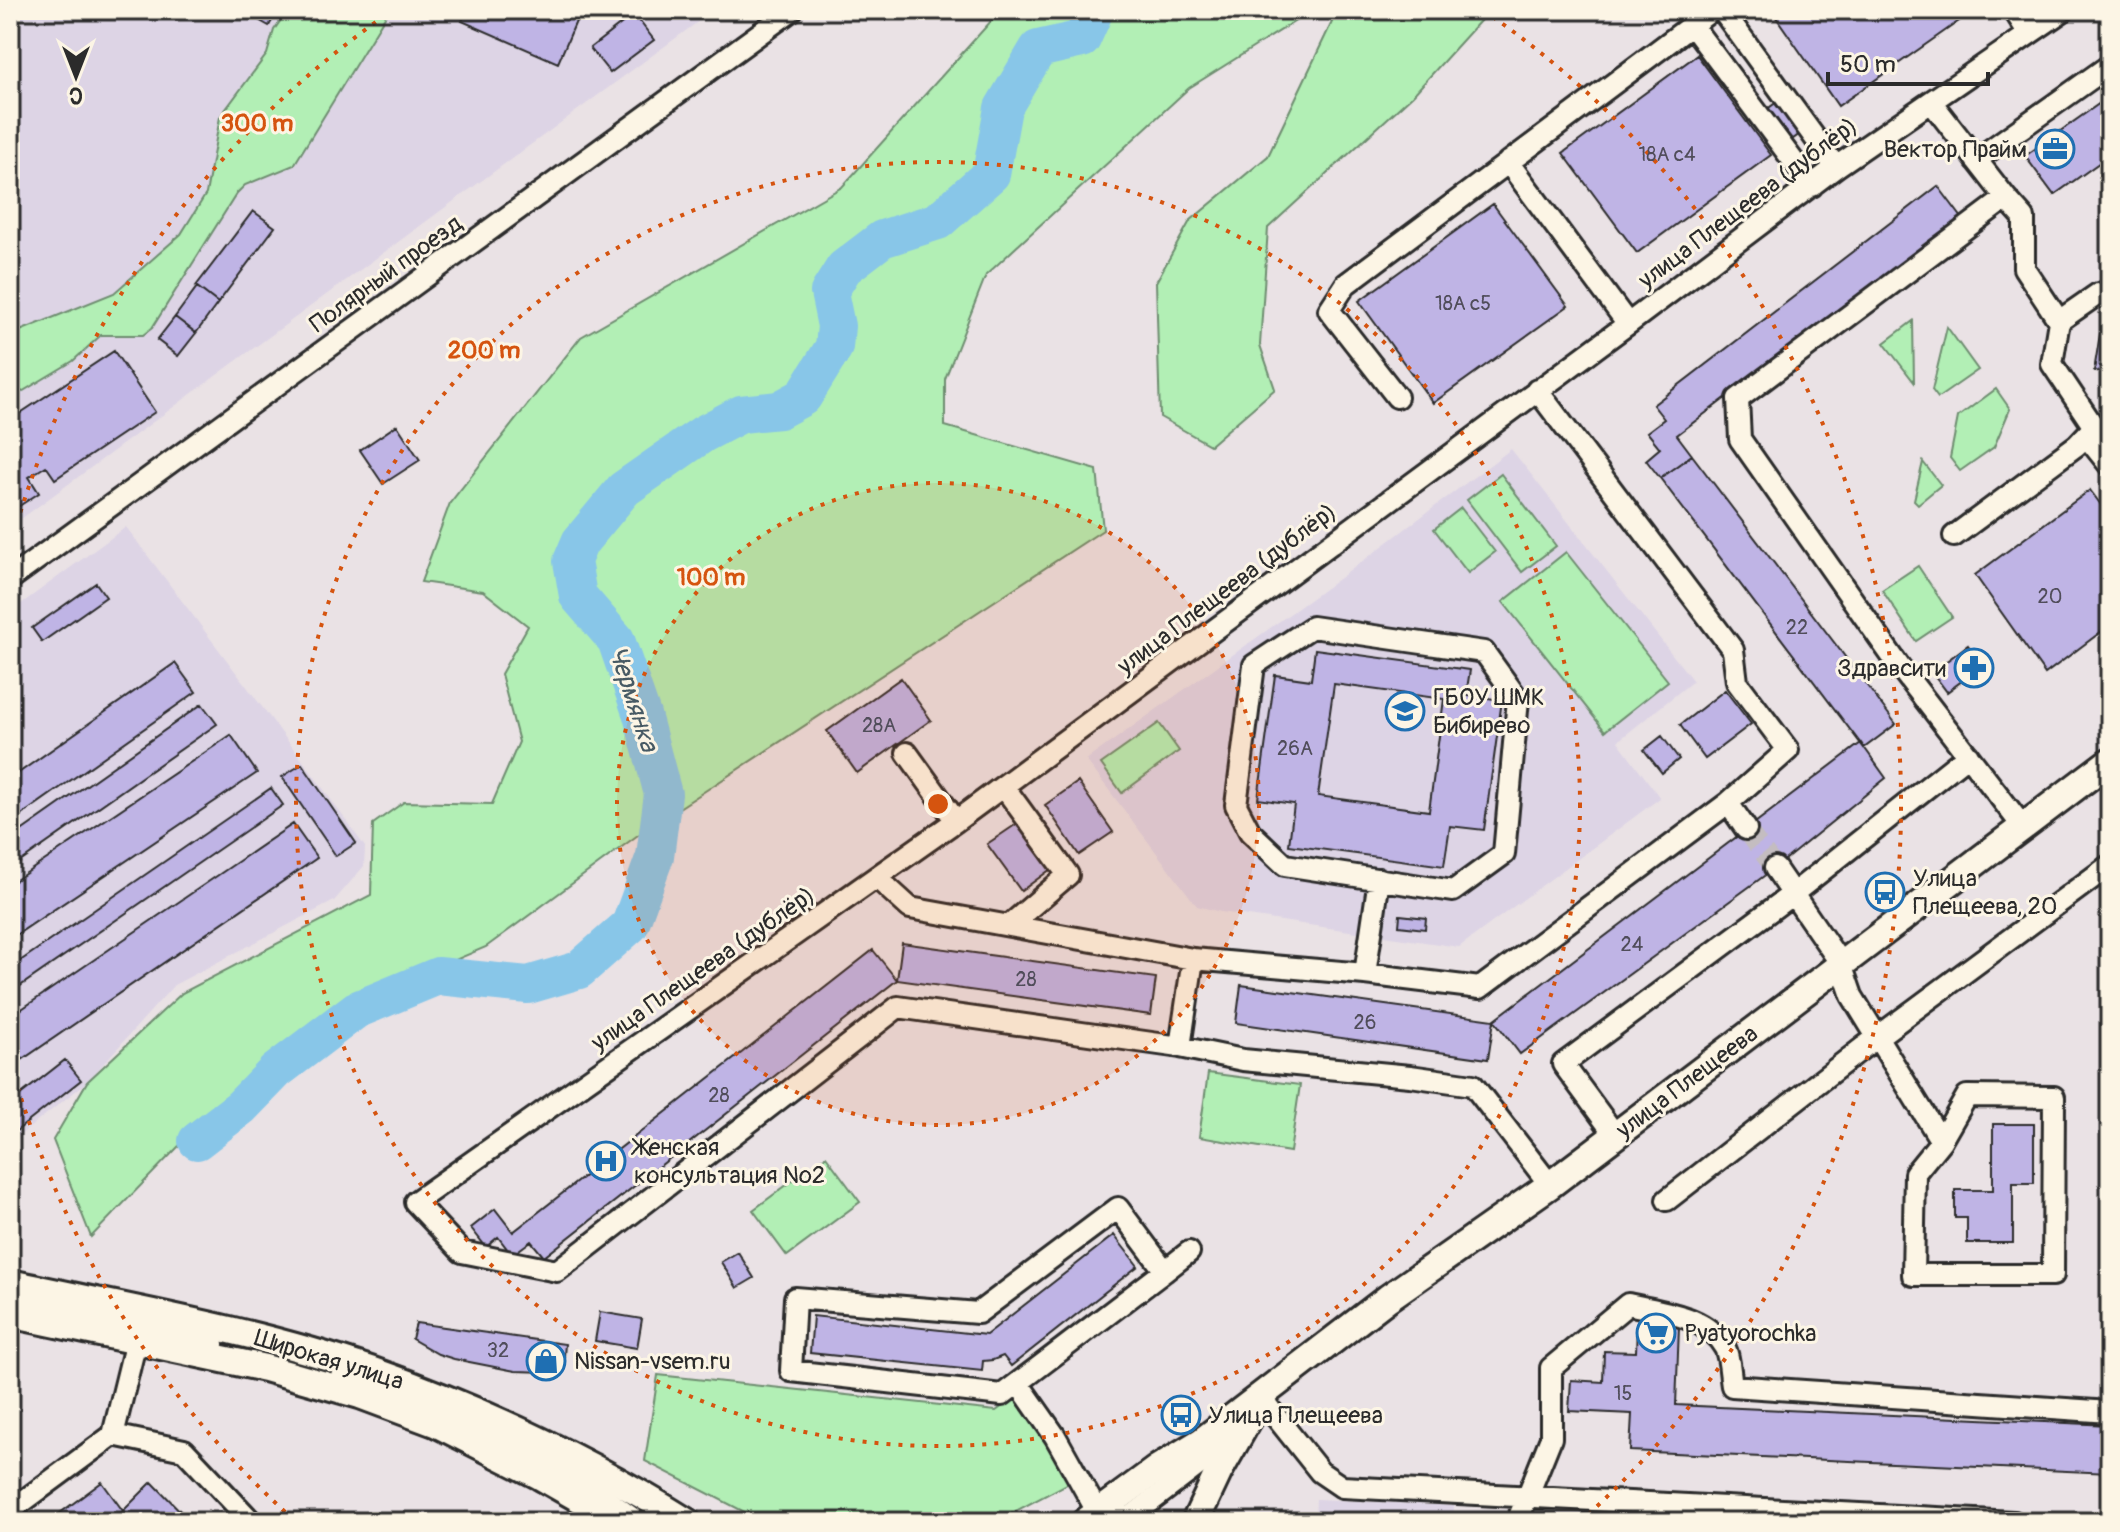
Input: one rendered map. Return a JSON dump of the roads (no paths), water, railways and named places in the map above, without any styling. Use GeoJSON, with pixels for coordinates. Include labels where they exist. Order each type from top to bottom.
{"type":"FeatureCollection","features":[{"type":"Feature","properties":{"kind":"main road","name":"улица Плещеева"},"geometry":{"type":"LineString","coordinates":[[1091,1517],[1158,1468],[1202,1441],[1388,1298],[1550,1185],[2110,761]]}},
{"type":"Feature","properties":{"kind":"main road","name":"Широкая улица"},"geometry":{"type":"LineString","coordinates":[[10,1283],[270,1340],[369,1370],[447,1399],[544,1441],[619,1505]]}},
{"type":"Feature","properties":{"kind":"main road","name":"Широкая улица"},"geometry":{"type":"LineString","coordinates":[[10,1314],[265,1368],[360,1395],[435,1423],[589,1504],[619,1505]]}},
{"type":"Feature","properties":{"kind":"main road","name":"улица Плещеева"},"geometry":{"type":"LineString","coordinates":[[1195,1522],[1261,1398]]}},
{"type":"Feature","properties":{"kind":"main road"},"geometry":{"type":"LineString","coordinates":[[619,1505],[687,1522]]}},
{"type":"Feature","properties":{"kind":"main road"},"geometry":{"type":"LineString","coordinates":[[1091,1517],[1128,1521]]}},
{"type":"Feature","properties":{"kind":"street","name":"Полярный проезд"},"geometry":{"type":"LineString","coordinates":[[10,579],[792,10]]}},
{"type":"Feature","properties":{"kind":"street"},"geometry":{"type":"LineString","coordinates":[[1397,397],[1329,310],[1346,284],[1712,10]]}},
{"type":"Feature","properties":{"kind":"street"},"geometry":{"type":"LineString","coordinates":[[1722,10],[1836,167]]}},
{"type":"Feature","properties":{"kind":"street"},"geometry":{"type":"LineString","coordinates":[[2014,10],[2029,34]]}},
{"type":"Feature","properties":{"kind":"street","name":"улица Плещеева (дублёр)"},"geometry":{"type":"LineString","coordinates":[[1180,1047],[898,1007],[557,1271],[462,1252],[415,1202],[1004,787],[1836,167],[2064,10]]}},
{"type":"Feature","properties":{"kind":"street"},"geometry":{"type":"LineString","coordinates":[[1691,24],[1812,186]]}},
{"type":"Feature","properties":{"kind":"street"},"geometry":{"type":"LineString","coordinates":[[1976,160],[2110,65]]}},
{"type":"Feature","properties":{"kind":"street"},"geometry":{"type":"LineString","coordinates":[[1932,103],[2024,218],[2024,268],[2059,321],[2052,364],[2097,430],[2110,466]]}},
{"type":"Feature","properties":{"kind":"street"},"geometry":{"type":"LineString","coordinates":[[1508,162],[1628,324]]}},
{"type":"Feature","properties":{"kind":"street"},"geometry":{"type":"LineString","coordinates":[[2006,198],[1738,399],[1740,439],[1899,666],[2023,827]]}},
{"type":"Feature","properties":{"kind":"street"},"geometry":{"type":"LineString","coordinates":[[2059,321],[2098,294],[2110,291]]}},
{"type":"Feature","properties":{"kind":"street"},"geometry":{"type":"LineString","coordinates":[[877,878],[910,908],[1193,959],[1480,988],[1728,803],[1788,750],[1737,682],[1733,650],[1537,390]]}},
{"type":"Feature","properties":{"kind":"street"},"geometry":{"type":"LineString","coordinates":[[1954,536],[2097,430]]}},
{"type":"Feature","properties":{"kind":"street"},"geometry":{"type":"LineString","coordinates":[[1312,627],[1484,652],[1518,699],[1504,854],[1453,891],[1379,879],[1285,865],[1250,832],[1236,805],[1254,665],[1312,627]]}},
{"type":"Feature","properties":{"kind":"street"},"geometry":{"type":"LineString","coordinates":[[907,753],[956,821]]}},
{"type":"Feature","properties":{"kind":"street"},"geometry":{"type":"LineString","coordinates":[[1616,1136],[1563,1064],[1794,893],[1968,755]]}},
{"type":"Feature","properties":{"kind":"street"},"geometry":{"type":"LineString","coordinates":[[1004,787],[1068,875],[1011,924]]}},
{"type":"Feature","properties":{"kind":"street"},"geometry":{"type":"LineString","coordinates":[[1728,803],[1746,829]]}},
{"type":"Feature","properties":{"kind":"street"},"geometry":{"type":"LineString","coordinates":[[1667,1200],[1877,1037],[2110,865]]}},
{"type":"Feature","properties":{"kind":"street"},"geometry":{"type":"LineString","coordinates":[[1775,868],[1841,964],[1852,996],[1941,1141]]}},
{"type":"Feature","properties":{"kind":"street"},"geometry":{"type":"LineString","coordinates":[[1365,974],[1379,879]]}},
{"type":"Feature","properties":{"kind":"street"},"geometry":{"type":"LineString","coordinates":[[1193,959],[1180,1047],[1243,1060],[1473,1085],[1550,1185]]}},
{"type":"Feature","properties":{"kind":"street"},"geometry":{"type":"LineString","coordinates":[[1967,1096],[2054,1097],[2053,1275],[1913,1275],[1915,1173],[1941,1141],[1967,1096]]}},
{"type":"Feature","properties":{"kind":"street"},"geometry":{"type":"LineString","coordinates":[[1165,1271],[1118,1208],[978,1313],[795,1298],[791,1371],[1002,1395],[1165,1271],[1189,1252]]}},
{"type":"Feature","properties":{"kind":"street","name":"Широкая улица"},"geometry":{"type":"LineString","coordinates":[[10,1300],[266,1356],[365,1383],[442,1411],[520,1447],[653,1522]]}},
{"type":"Feature","properties":{"kind":"street"},"geometry":{"type":"LineString","coordinates":[[1517,1522],[1551,1438],[1551,1368],[1628,1304],[1704,1325],[1726,1350],[1732,1386],[2110,1412]]}},
{"type":"Feature","properties":{"kind":"street"},"geometry":{"type":"LineString","coordinates":[[10,1511],[113,1435],[136,1341]]}},
{"type":"Feature","properties":{"kind":"street"},"geometry":{"type":"LineString","coordinates":[[1018,1383],[1055,1436],[1091,1517]]}},
{"type":"Feature","properties":{"kind":"street"},"geometry":{"type":"LineString","coordinates":[[1261,1398],[1320,1472],[1342,1487],[1756,1515],[2014,1522]]}},
{"type":"Feature","properties":{"kind":"street"},"geometry":{"type":"LineString","coordinates":[[113,1435],[184,1450],[252,1522]]}},
{"type":"Feature","properties":{"kind":"street"},"geometry":{"type":"LineString","coordinates":[[1128,1521],[1239,1435]]}},
{"type":"Feature","properties":{"kind":"street","name":"Широкая улица"},"geometry":{"type":"LineString","coordinates":[[619,1505],[638,1522]]}},
{"type":"Feature","properties":{"kind":"waterway","name":"Чермянка"},"geometry":{"type":"LineString","coordinates":[[197,1141],[241,1107],[276,1071],[356,1010],[438,976],[528,985],[579,970],[630,925],[655,856],[663,794],[642,715],[616,640],[578,596],[572,561],[580,542],[624,489],[703,434],[741,414],[779,410],[803,397],[834,347],[836,326],[829,292],[844,268],[882,239],[938,221],[991,174],[1003,108],[1038,49],[1082,39],[1095,10]]}},
{"type":"Feature","properties":{"kind":"tunnel"},"geometry":{"type":"LineString","coordinates":[[1746,829],[1775,868]]}},
{"type":"Feature","properties":{"kind":"place","name":"Вектор Прайм"},"geometry":{"type":"Point","coordinates":[2055,149]}},
{"type":"Feature","properties":{"kind":"place","name":"Здравсити"},"geometry":{"type":"Point","coordinates":[1974,668]}},
{"type":"Feature","properties":{"kind":"place","name":"ГБОУ ШМК Бибирево"},"geometry":{"type":"Point","coordinates":[1405,711]}},
{"type":"Feature","properties":{"kind":"place","name":"Улица Плещеева, 20"},"geometry":{"type":"Point","coordinates":[1885,892]}},
{"type":"Feature","properties":{"kind":"place","name":"Женская консультация №2"},"geometry":{"type":"Point","coordinates":[606,1161]}},
{"type":"Feature","properties":{"kind":"place","name":"Pyatyorochka"},"geometry":{"type":"Point","coordinates":[1656,1333]}},
{"type":"Feature","properties":{"kind":"place","name":"Nissan-vsem.ru"},"geometry":{"type":"Point","coordinates":[546,1361]}},
{"type":"Feature","properties":{"kind":"place","name":"Улица Плещеева"},"geometry":{"type":"Point","coordinates":[1181,1415]}}]}
